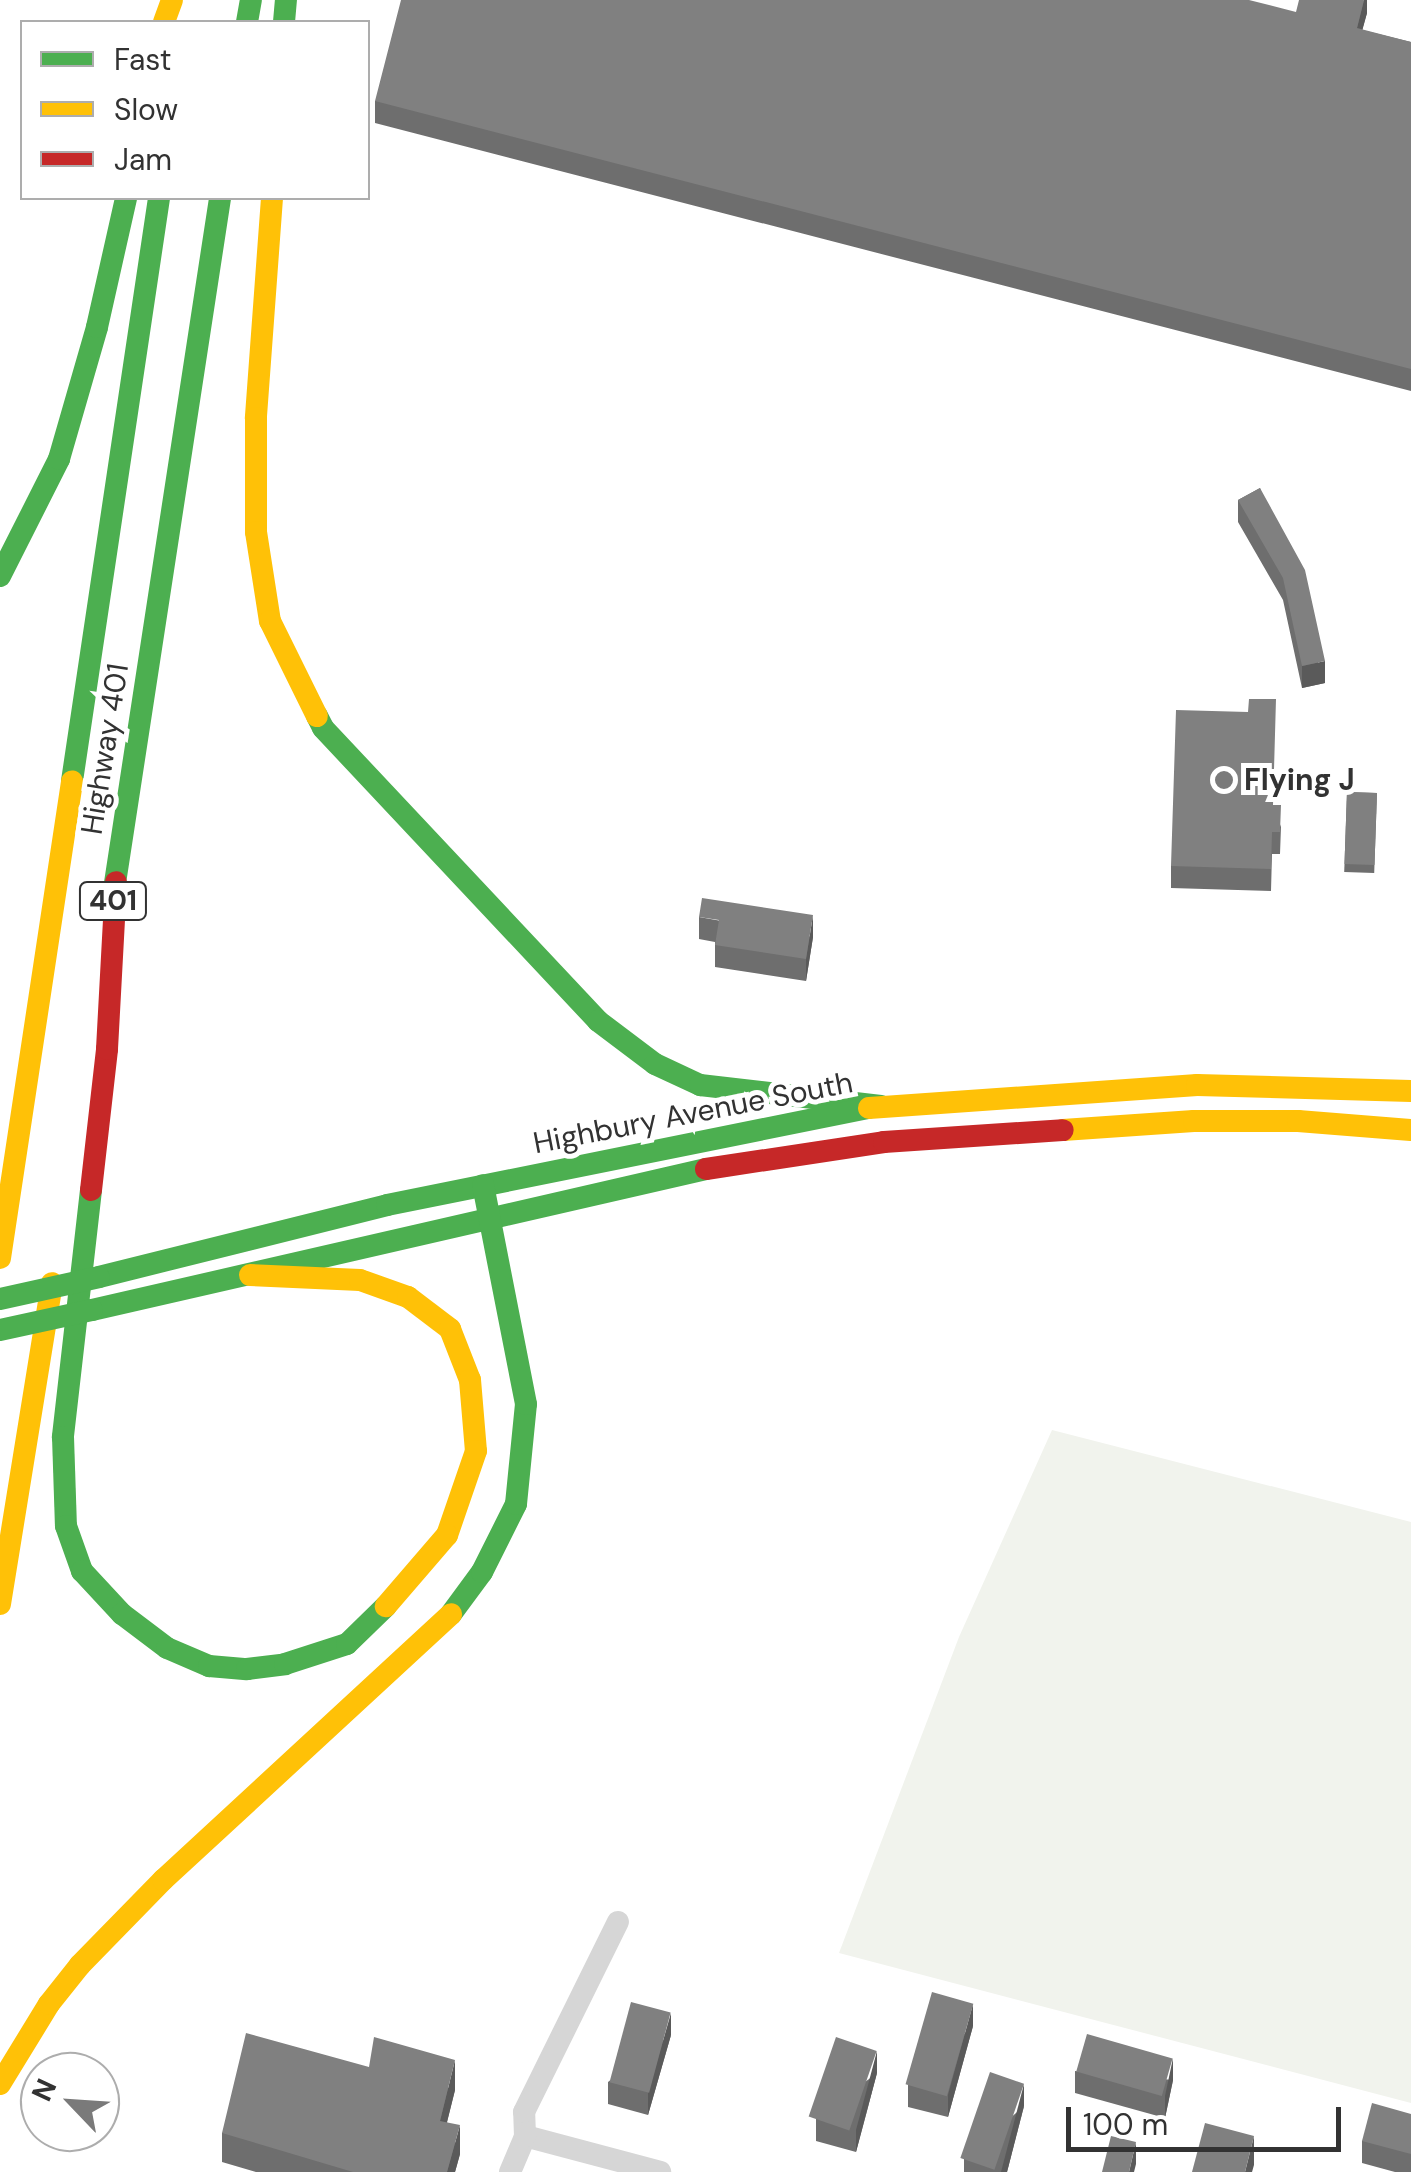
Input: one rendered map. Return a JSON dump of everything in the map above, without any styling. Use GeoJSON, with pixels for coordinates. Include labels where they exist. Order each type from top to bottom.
{"type":"FeatureCollection","features":[{"type":"Feature","properties":{"kind":"main road"},"geometry":{"type":"LineString","coordinates":[[0,576],[59,459],[97,327],[126,200]]}},
{"type":"Feature","properties":{"kind":"main road","name":"Highway 401"},"geometry":{"type":"LineString","coordinates":[[0,1258],[159,200]]}},
{"type":"Feature","properties":{"kind":"main road","name":"Highway 401"},"geometry":{"type":"LineString","coordinates":[[67,1191],[220,200]]}},
{"type":"Feature","properties":{"kind":"main road"},"geometry":{"type":"LineString","coordinates":[[272,200],[256,418],[256,532],[270,621],[324,728],[598,1021],[655,1064],[700,1085],[882,1106]]}},
{"type":"Feature","properties":{"kind":"main road"},"geometry":{"type":"LineString","coordinates":[[116,882],[107,1049],[63,1437],[66,1526],[82,1570],[122,1614],[168,1648],[210,1666],[247,1669],[286,1664],[347,1644],[406,1587],[446,1535],[476,1451],[470,1380],[450,1329],[408,1297],[360,1280],[250,1275]]}},
{"type":"Feature","properties":{"kind":"main road","name":"Highbury Avenue South"},"geometry":{"type":"LineString","coordinates":[[0,1299],[483,1185],[882,1106],[1198,1085],[1411,1092]]}},
{"type":"Feature","properties":{"kind":"main road","name":"Highbury Avenue South"},"geometry":{"type":"LineString","coordinates":[[0,1330],[487,1223],[720,1166],[884,1142],[1194,1121],[1298,1121],[1411,1130]]}},
{"type":"Feature","properties":{"kind":"main road"},"geometry":{"type":"LineString","coordinates":[[0,2084],[49,2004],[80,1965],[163,1880],[444,1623],[482,1572],[516,1504],[526,1404],[487,1223],[483,1185]]}},
{"type":"Feature","properties":{"kind":"main road"},"geometry":{"type":"LineString","coordinates":[[0,1604],[55,1267]]}},
{"type":"Feature","properties":{"kind":"street"},"geometry":{"type":"LineString","coordinates":[[510,2172],[524,2136],[524,2112],[618,1922]]}},
{"type":"Feature","properties":{"kind":"street"},"geometry":{"type":"LineString","coordinates":[[524,2136],[660,2172]]}},
{"type":"Feature","properties":{"kind":"shaded area"},"geometry":{"type":"Polygon","coordinates":[[[1052,1430],[1411,1522],[1411,2103],[839,1953],[959,1637],[1052,1430]]]}},
{"type":"Feature","properties":{"kind":"building"},"geometry":{"type":"Polygon","coordinates":[[[401,0],[1249,0],[1296,12],[1299,0],[1364,0],[1357,28],[1411,42],[1411,369],[375,101],[401,0]]]}},
{"type":"Feature","properties":{"kind":"building"},"geometry":{"type":"Polygon","coordinates":[[[1260,488],[1305,570],[1325,661],[1302,666],[1283,578],[1238,500],[1260,488]]]}},
{"type":"Feature","properties":{"kind":"building","name":"Flying J"},"geometry":{"type":"Polygon","coordinates":[[[1249,699],[1276,699],[1273,805],[1281,805],[1280,832],[1272,832],[1271,869],[1171,866],[1176,710],[1248,712],[1249,699]]]}},
{"type":"Feature","properties":{"kind":"building","name":"Flying J"},"geometry":{"type":"Polygon","coordinates":[[[1347,792],[1377,793],[1374,865],[1344,864],[1347,792]]]}},
{"type":"Feature","properties":{"kind":"building"},"geometry":{"type":"Polygon","coordinates":[[[702,898],[813,915],[806,959],[715,945],[719,920],[699,917],[702,898]]]}},
{"type":"Feature","properties":{"kind":"building"},"geometry":{"type":"Polygon","coordinates":[[[932,1992],[973,2004],[947,2096],[906,2084],[932,1992]]]}},
{"type":"Feature","properties":{"kind":"building"},"geometry":{"type":"Polygon","coordinates":[[[631,2002],[671,2013],[649,2093],[610,2082],[631,2002]]]}},
{"type":"Feature","properties":{"kind":"building"},"geometry":{"type":"Polygon","coordinates":[[[246,2033],[369,2067],[374,2037],[455,2060],[440,2121],[460,2125],[447,2172],[353,2172],[222,2133],[246,2033]]]}},
{"type":"Feature","properties":{"kind":"building"},"geometry":{"type":"Polygon","coordinates":[[[1087,2034],[1173,2059],[1162,2096],[1076,2071],[1087,2034]]]}},
{"type":"Feature","properties":{"kind":"building"},"geometry":{"type":"Polygon","coordinates":[[[836,2037],[877,2051],[849,2130],[809,2116],[836,2037]]]}},
{"type":"Feature","properties":{"kind":"building"},"geometry":{"type":"Polygon","coordinates":[[[990,2072],[1024,2084],[994,2170],[960,2158],[990,2072]]]}},
{"type":"Feature","properties":{"kind":"building"},"geometry":{"type":"Polygon","coordinates":[[[1372,2103],[1411,2114],[1411,2154],[1362,2141],[1372,2103]]]}},
{"type":"Feature","properties":{"kind":"building"},"geometry":{"type":"Polygon","coordinates":[[[1205,2123],[1254,2136],[1245,2172],[1192,2172],[1205,2123]]]}},
{"type":"Feature","properties":{"kind":"building"},"geometry":{"type":"Polygon","coordinates":[[[1111,2136],[1136,2142],[1129,2172],[1102,2172],[1111,2136]]]}},
{"type":"Feature","properties":{"kind":"traffic: fast"},"geometry":{"type":"LineString","coordinates":[[247,20],[251,0]]}},
{"type":"Feature","properties":{"kind":"traffic: fast"},"geometry":{"type":"LineString","coordinates":[[284,20],[286,0]]}},
{"type":"Feature","properties":{"kind":"traffic: fast"},"geometry":{"type":"LineString","coordinates":[[0,576],[59,459],[97,327],[126,200]]}},
{"type":"Feature","properties":{"kind":"traffic: fast"},"geometry":{"type":"LineString","coordinates":[[72,781],[159,200]]}},
{"type":"Feature","properties":{"kind":"traffic: fast"},"geometry":{"type":"LineString","coordinates":[[111,909],[220,200]]}},
{"type":"Feature","properties":{"kind":"traffic: fast"},"geometry":{"type":"LineString","coordinates":[[317,716],[323,728],[598,1021],[655,1064],[700,1085],[881,1106]]}},
{"type":"Feature","properties":{"kind":"traffic: fast"},"geometry":{"type":"LineString","coordinates":[[99,1277],[387,1205],[869,1108]]}},
{"type":"Feature","properties":{"kind":"traffic: fast"},"geometry":{"type":"LineString","coordinates":[[92,1310],[706,1169]]}},
{"type":"Feature","properties":{"kind":"traffic: fast"},"geometry":{"type":"LineString","coordinates":[[451,1614],[482,1572],[516,1504],[526,1404],[483,1185]]}},
{"type":"Feature","properties":{"kind":"traffic: fast"},"geometry":{"type":"LineString","coordinates":[[91,1190],[63,1437],[66,1526],[82,1571],[122,1614],[167,1648],[209,1666],[247,1669],[285,1664],[347,1644],[386,1606]]}},
{"type":"Feature","properties":{"kind":"traffic: fast"},"geometry":{"type":"LineString","coordinates":[[0,1299],[99,1277]]}},
{"type":"Feature","properties":{"kind":"traffic: fast"},"geometry":{"type":"LineString","coordinates":[[0,1330],[92,1310]]}},
{"type":"Feature","properties":{"kind":"traffic: slow"},"geometry":{"type":"LineString","coordinates":[[165,20],[172,0]]}},
{"type":"Feature","properties":{"kind":"traffic: slow"},"geometry":{"type":"LineString","coordinates":[[272,200],[256,418],[256,532],[270,621],[317,716]]}},
{"type":"Feature","properties":{"kind":"traffic: slow"},"geometry":{"type":"LineString","coordinates":[[0,1258],[72,781]]}},
{"type":"Feature","properties":{"kind":"traffic: slow"},"geometry":{"type":"LineString","coordinates":[[869,1108],[1197,1085],[1411,1091]]}},
{"type":"Feature","properties":{"kind":"traffic: slow"},"geometry":{"type":"LineString","coordinates":[[1063,1130],[1194,1121],[1298,1121],[1411,1130]]}},
{"type":"Feature","properties":{"kind":"traffic: slow"},"geometry":{"type":"LineString","coordinates":[[250,1275],[360,1280],[408,1297],[450,1329],[470,1380],[476,1451],[447,1535],[386,1606]]}},
{"type":"Feature","properties":{"kind":"traffic: slow"},"geometry":{"type":"LineString","coordinates":[[0,1604],[52,1283]]}},
{"type":"Feature","properties":{"kind":"traffic: slow"},"geometry":{"type":"LineString","coordinates":[[0,2084],[49,2004],[80,1965],[163,1880],[451,1614]]}},
{"type":"Feature","properties":{"kind":"traffic: jam"},"geometry":{"type":"LineString","coordinates":[[91,1190],[107,1049],[116,882]]}},
{"type":"Feature","properties":{"kind":"traffic: jam"},"geometry":{"type":"LineString","coordinates":[[706,1169],[884,1142],[1063,1130]]}},
{"type":"Feature","properties":{"kind":"place","name":"Flying J"},"geometry":{"type":"Point","coordinates":[1224,780]}}]}
